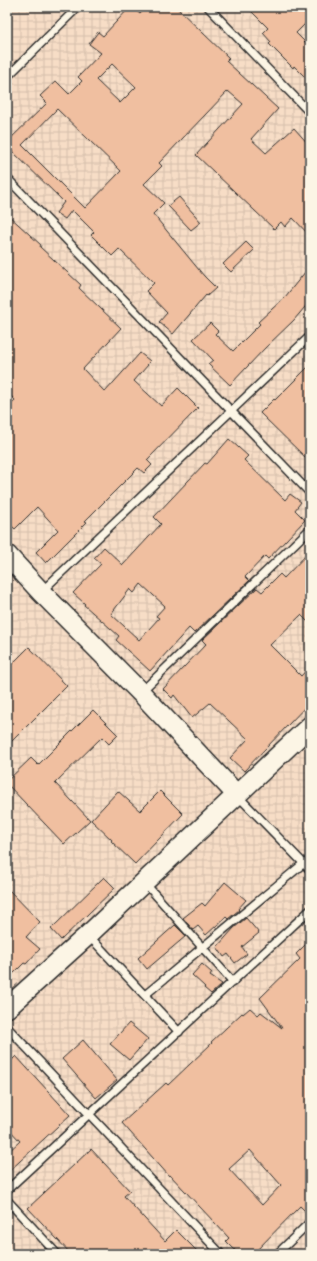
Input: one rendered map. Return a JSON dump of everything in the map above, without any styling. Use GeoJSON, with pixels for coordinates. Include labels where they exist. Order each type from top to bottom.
{"type":"FeatureCollection","features":[{"type":"Feature","properties":{"kind":"street"},"geometry":{"type":"LineString","coordinates":[[7,555],[237,795]]}},
{"type":"Feature","properties":{"kind":"street"},"geometry":{"type":"LineString","coordinates":[[7,1008],[88,935],[310,726]]}},
{"type":"Feature","properties":{"kind":"lane"},"geometry":{"type":"LineString","coordinates":[[7,77],[78,7]]}},
{"type":"Feature","properties":{"kind":"lane"},"geometry":{"type":"LineString","coordinates":[[208,7],[310,114]]}},
{"type":"Feature","properties":{"kind":"lane"},"geometry":{"type":"LineString","coordinates":[[7,178],[310,493]]}},
{"type":"Feature","properties":{"kind":"lane"},"geometry":{"type":"LineString","coordinates":[[42,592],[310,336]]}},
{"type":"Feature","properties":{"kind":"lane"},"geometry":{"type":"LineString","coordinates":[[140,693],[310,529]]}},
{"type":"Feature","properties":{"kind":"lane"},"geometry":{"type":"LineString","coordinates":[[237,795],[310,870]]}},
{"type":"Feature","properties":{"kind":"lane"},"geometry":{"type":"LineString","coordinates":[[144,995],[304,863]]}},
{"type":"Feature","properties":{"kind":"lane"},"geometry":{"type":"LineString","coordinates":[[144,882],[233,982]]}},
{"type":"Feature","properties":{"kind":"lane"},"geometry":{"type":"LineString","coordinates":[[7,1190],[310,910]]}},
{"type":"Feature","properties":{"kind":"lane"},"geometry":{"type":"LineString","coordinates":[[88,935],[179,1032]]}},
{"type":"Feature","properties":{"kind":"lane"},"geometry":{"type":"LineString","coordinates":[[7,1027],[221,1254]]}},
{"type":"Feature","properties":{"kind":"lane"},"geometry":{"type":"LineString","coordinates":[[7,1200],[56,1254]]}},
{"type":"Feature","properties":{"kind":"lane"},"geometry":{"type":"LineString","coordinates":[[277,1254],[310,1222]]}},
{"type":"Feature","properties":{"kind":"shaded area"},"geometry":{"type":"Polygon","coordinates":[[[7,7],[310,7],[310,1254],[7,1254],[7,7]]]}},
{"type":"Feature","properties":{"kind":"building"},"geometry":{"type":"Polygon","coordinates":[[[130,7],[140,14],[147,7],[176,7],[229,58],[226,61],[278,109],[251,139],[266,153],[294,128],[310,146],[310,236],[293,218],[285,227],[281,222],[274,229],[196,155],[243,104],[228,91],[159,163],[162,166],[144,184],[164,203],[153,214],[204,276],[216,288],[207,296],[206,295],[173,334],[159,322],[167,313],[146,291],[154,283],[119,249],[112,256],[91,235],[94,232],[72,210],[65,219],[56,213],[64,202],[7,146],[7,142],[47,103],[40,96],[56,81],[69,94],[82,81],[78,77],[101,53],[89,44],[98,32],[103,36],[130,7]],[[112,64],[96,80],[120,103],[136,87],[112,64]],[[57,109],[22,145],[85,208],[121,171],[57,109]]]}},
{"type":"Feature","properties":{"kind":"building"},"geometry":{"type":"Polygon","coordinates":[[[247,7],[310,7],[310,19],[296,33],[310,47],[310,82],[294,66],[293,68],[269,44],[271,42],[263,33],[268,28],[247,7]]]}},
{"type":"Feature","properties":{"kind":"building"},"geometry":{"type":"Polygon","coordinates":[[[179,197],[201,222],[191,230],[168,206],[179,197]]]}},
{"type":"Feature","properties":{"kind":"building"},"geometry":{"type":"Polygon","coordinates":[[[7,214],[81,285],[79,288],[121,328],[83,369],[105,392],[140,353],[150,361],[134,381],[161,406],[178,388],[198,408],[147,460],[152,465],[144,473],[138,468],[85,521],[87,522],[46,563],[36,552],[58,530],[37,507],[15,529],[7,522],[7,409],[15,400],[7,392],[7,214]]]}},
{"type":"Feature","properties":{"kind":"building"},"geometry":{"type":"Polygon","coordinates":[[[246,242],[254,250],[231,272],[223,264],[246,242]]]}},
{"type":"Feature","properties":{"kind":"building"},"geometry":{"type":"Polygon","coordinates":[[[310,266],[310,301],[294,320],[230,385],[208,364],[213,360],[193,339],[210,323],[218,331],[215,334],[233,351],[260,324],[258,322],[285,297],[310,266]]]}},
{"type":"Feature","properties":{"kind":"building"},"geometry":{"type":"Polygon","coordinates":[[[310,365],[310,462],[260,413],[310,365]]]}},
{"type":"Feature","properties":{"kind":"building"},"geometry":{"type":"Polygon","coordinates":[[[229,439],[248,456],[244,460],[285,500],[290,494],[301,502],[295,510],[305,520],[268,559],[265,556],[245,577],[249,581],[194,633],[189,628],[150,671],[116,640],[119,636],[84,605],[85,604],[73,593],[101,564],[94,558],[104,547],[123,565],[161,524],[154,517],[205,463],[207,464],[229,439]],[[141,584],[134,593],[130,589],[111,614],[139,640],[159,618],[156,616],[165,606],[141,584]]]}},
{"type":"Feature","properties":{"kind":"building"},"geometry":{"type":"Polygon","coordinates":[[[310,551],[310,624],[301,615],[270,645],[301,676],[310,666],[310,702],[244,771],[230,758],[248,739],[210,703],[192,718],[174,695],[172,698],[163,689],[206,644],[202,640],[257,588],[262,592],[280,574],[284,578],[310,551]]]}},
{"type":"Feature","properties":{"kind":"building"},"geometry":{"type":"Polygon","coordinates":[[[29,647],[67,686],[7,746],[7,669],[29,647]]]}},
{"type":"Feature","properties":{"kind":"building"},"geometry":{"type":"Polygon","coordinates":[[[93,710],[118,735],[109,744],[102,737],[55,783],[90,820],[64,844],[7,784],[7,781],[31,758],[38,765],[93,710]]]}},
{"type":"Feature","properties":{"kind":"building"},"geometry":{"type":"Polygon","coordinates":[[[118,791],[140,811],[160,791],[183,814],[135,864],[91,820],[118,791]]]}},
{"type":"Feature","properties":{"kind":"building"},"geometry":{"type":"Polygon","coordinates":[[[104,877],[115,888],[61,940],[51,929],[104,877]]]}},
{"type":"Feature","properties":{"kind":"building"},"geometry":{"type":"Polygon","coordinates":[[[225,882],[246,900],[238,909],[239,910],[228,919],[226,917],[206,935],[198,926],[193,930],[183,918],[202,903],[205,906],[225,882]]]}},
{"type":"Feature","properties":{"kind":"building"},"geometry":{"type":"Polygon","coordinates":[[[7,888],[40,922],[26,937],[40,949],[26,964],[24,963],[7,980],[7,888]]]}},
{"type":"Feature","properties":{"kind":"building"},"geometry":{"type":"Polygon","coordinates":[[[246,918],[259,933],[242,947],[247,954],[235,963],[228,954],[224,957],[217,947],[234,928],[246,918]]]}},
{"type":"Feature","properties":{"kind":"building"},"geometry":{"type":"Polygon","coordinates":[[[175,925],[186,936],[147,969],[138,958],[175,925]]]}},
{"type":"Feature","properties":{"kind":"building"},"geometry":{"type":"Polygon","coordinates":[[[310,940],[310,1216],[300,1206],[253,1254],[239,1254],[226,1241],[229,1238],[170,1175],[169,1176],[122,1123],[166,1083],[168,1085],[212,1043],[211,1042],[242,1013],[243,1014],[250,1008],[258,1015],[261,1012],[282,1028],[260,998],[300,959],[296,954],[310,940]],[[250,1150],[229,1169],[262,1205],[281,1185],[250,1150]]]}},
{"type":"Feature","properties":{"kind":"building"},"geometry":{"type":"Polygon","coordinates":[[[202,964],[212,973],[210,976],[222,984],[211,994],[192,975],[202,964]]]}},
{"type":"Feature","properties":{"kind":"building"},"geometry":{"type":"Polygon","coordinates":[[[129,1023],[148,1039],[129,1060],[110,1044],[129,1023]]]}},
{"type":"Feature","properties":{"kind":"building"},"geometry":{"type":"Polygon","coordinates":[[[83,1040],[117,1080],[96,1098],[62,1059],[83,1040]]]}},
{"type":"Feature","properties":{"kind":"building"},"geometry":{"type":"Polygon","coordinates":[[[16,1056],[70,1115],[7,1173],[7,1153],[20,1141],[7,1127],[7,1065],[16,1056]]]}},
{"type":"Feature","properties":{"kind":"building"},"geometry":{"type":"Polygon","coordinates":[[[91,1149],[130,1191],[124,1196],[165,1241],[176,1230],[200,1254],[71,1254],[28,1208],[91,1149]]]}}]}
